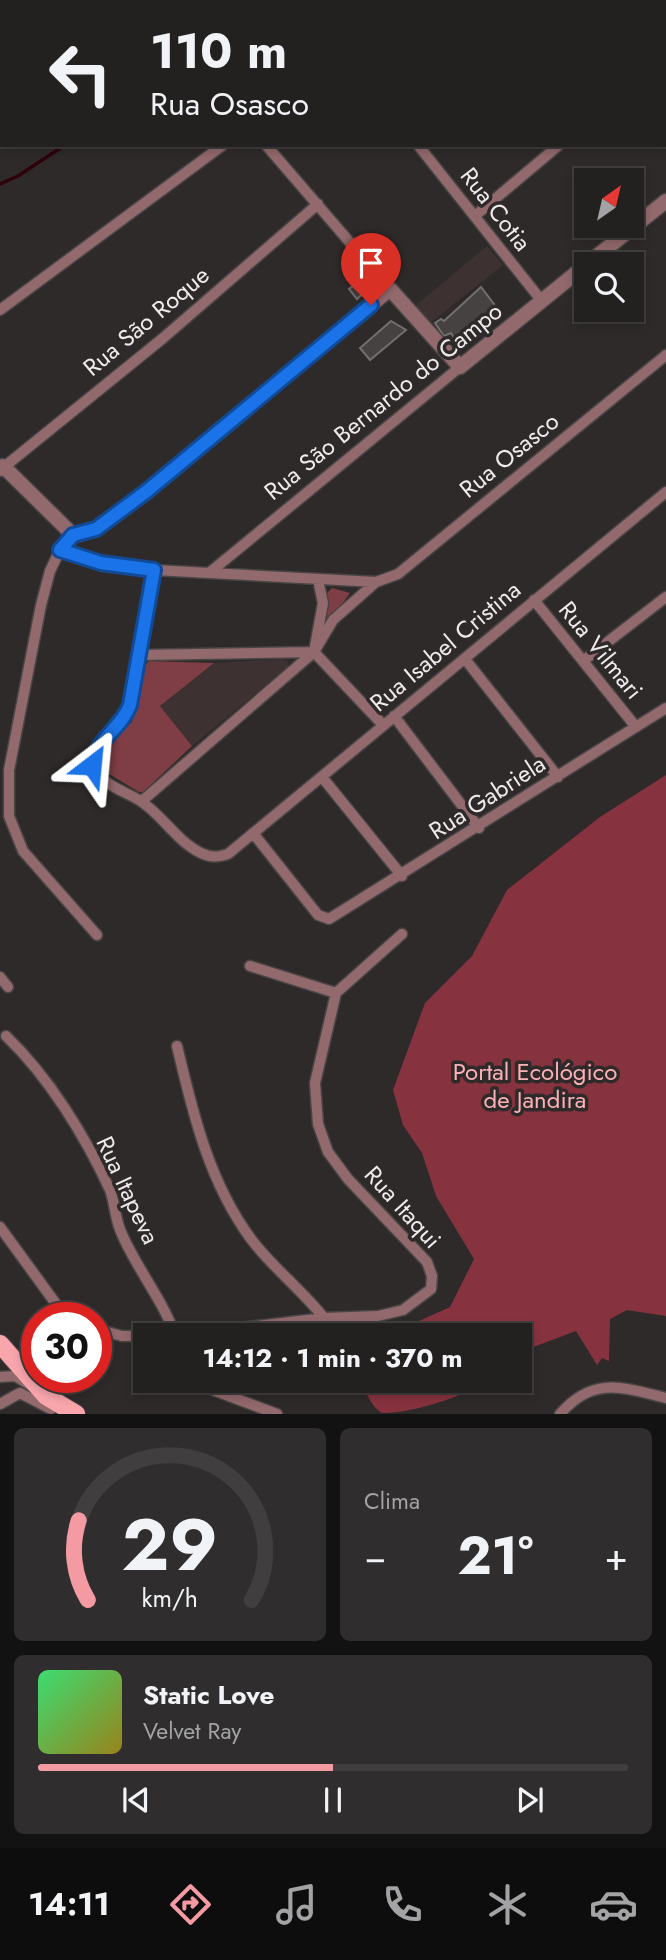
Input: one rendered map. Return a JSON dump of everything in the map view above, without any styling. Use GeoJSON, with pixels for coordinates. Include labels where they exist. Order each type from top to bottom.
{"type":"FeatureCollection","features":[{"type":"Feature","properties":{"kind":"main road"},"geometry":{"type":"LineString","coordinates":[[0,1344],[47,1396],[76,1414]]}},
{"type":"Feature","properties":{"kind":"street"},"geometry":{"type":"LineString","coordinates":[[0,310],[220,147]]}},
{"type":"Feature","properties":{"kind":"street"},"geometry":{"type":"LineString","coordinates":[[268,147],[460,367]]}},
{"type":"Feature","properties":{"kind":"street","name":"Rua Cotia"},"geometry":{"type":"LineString","coordinates":[[420,147],[541,300]]}},
{"type":"Feature","properties":{"kind":"street"},"geometry":{"type":"LineString","coordinates":[[476,215],[557,147]]}},
{"type":"Feature","properties":{"kind":"street","name":"Rua São Bernardo do Campo"},"geometry":{"type":"LineString","coordinates":[[603,252],[666,201]]}},
{"type":"Feature","properties":{"kind":"street","name":"Rua São Roque"},"geometry":{"type":"LineString","coordinates":[[1,466],[162,339],[318,204]]}},
{"type":"Feature","properties":{"kind":"street","name":"Rua São Bernardo do Campo"},"geometry":{"type":"LineString","coordinates":[[209,573],[574,275]]}},
{"type":"Feature","properties":{"kind":"street"},"geometry":{"type":"LineString","coordinates":[[97,935],[23,851],[9,816],[9,770],[50,571],[60,550],[73,535],[96,529],[147,491],[390,289]]}},
{"type":"Feature","properties":{"kind":"street","name":"Rua Osasco"},"geometry":{"type":"LineString","coordinates":[[142,802],[314,652],[333,620],[376,582],[398,574],[666,355]]}},
{"type":"Feature","properties":{"kind":"street"},"geometry":{"type":"LineString","coordinates":[[1,466],[73,535]]}},
{"type":"Feature","properties":{"kind":"street","name":"Rua Isabel Cristina"},"geometry":{"type":"LineString","coordinates":[[142,802],[179,838],[201,853],[216,858],[228,854],[666,492]]}},
{"type":"Feature","properties":{"kind":"street","name":"Rua Osasco"},"geometry":{"type":"LineString","coordinates":[[60,550],[101,563],[154,570],[376,582]]}},
{"type":"Feature","properties":{"kind":"street"},"geometry":{"type":"LineString","coordinates":[[142,802],[105,782],[92,765],[99,746],[126,717],[140,655],[154,570]]}},
{"type":"Feature","properties":{"kind":"street"},"geometry":{"type":"LineString","coordinates":[[314,652],[323,603],[318,580]]}},
{"type":"Feature","properties":{"kind":"street"},"geometry":{"type":"LineString","coordinates":[[583,661],[666,597]]}},
{"type":"Feature","properties":{"kind":"street","name":"Rua Vilmari"},"geometry":{"type":"LineString","coordinates":[[534,600],[636,727]]}},
{"type":"Feature","properties":{"kind":"street"},"geometry":{"type":"LineString","coordinates":[[140,655],[314,652],[383,725]]}},
{"type":"Feature","properties":{"kind":"street"},"geometry":{"type":"LineString","coordinates":[[465,659],[558,778]]}},
{"type":"Feature","properties":{"kind":"street","name":"Rua Gabriela"},"geometry":{"type":"LineString","coordinates":[[253,833],[313,909],[329,919],[479,828],[666,708]]}},
{"type":"Feature","properties":{"kind":"street"},"geometry":{"type":"LineString","coordinates":[[394,716],[479,828]]}},
{"type":"Feature","properties":{"kind":"street"},"geometry":{"type":"LineString","coordinates":[[322,777],[402,876]]}},
{"type":"Feature","properties":{"kind":"street"},"geometry":{"type":"LineString","coordinates":[[250,966],[336,993],[402,934]]}},
{"type":"Feature","properties":{"kind":"street"},"geometry":{"type":"LineString","coordinates":[[0,977],[8,987]]}},
{"type":"Feature","properties":{"kind":"street","name":"Rua Itaqui"},"geometry":{"type":"LineString","coordinates":[[281,1323],[378,1316],[403,1310],[431,1289],[432,1276],[427,1262],[348,1179],[328,1152],[318,1125],[316,1083],[336,993]]}},
{"type":"Feature","properties":{"kind":"street","name":"Rua Itapeva"},"geometry":{"type":"LineString","coordinates":[[6,1036],[31,1060],[78,1133],[110,1192],[121,1232],[172,1323]]}},
{"type":"Feature","properties":{"kind":"street"},"geometry":{"type":"LineString","coordinates":[[177,1046],[198,1133],[225,1195],[252,1240],[303,1292],[324,1318]]}},
{"type":"Feature","properties":{"kind":"street"},"geometry":{"type":"LineString","coordinates":[[0,1227],[55,1302]]}},
{"type":"Feature","properties":{"kind":"street"},"geometry":{"type":"LineString","coordinates":[[112,1333],[133,1336]]}},
{"type":"Feature","properties":{"kind":"street"},"geometry":{"type":"LineString","coordinates":[[0,1377],[15,1376],[47,1396]]}},
{"type":"Feature","properties":{"kind":"street"},"geometry":{"type":"LineString","coordinates":[[560,1414],[576,1396],[599,1387],[622,1388],[666,1398]]}},
{"type":"Feature","properties":{"kind":"street"},"geometry":{"type":"LineString","coordinates":[[0,1404],[20,1393],[60,1414]]}},
{"type":"Feature","properties":{"kind":"street"},"geometry":{"type":"LineString","coordinates":[[221,1393],[277,1414]]}},
{"type":"Feature","properties":{"kind":"shaded area"},"geometry":{"type":"Polygon","coordinates":[[[487,246],[503,265],[430,323],[415,306],[487,246]]]}},
{"type":"Feature","properties":{"kind":"shaded area"},"geometry":{"type":"Polygon","coordinates":[[[332,588],[350,593],[329,622],[326,620],[327,593],[332,588]]]}},
{"type":"Feature","properties":{"kind":"shaded area"},"geometry":{"type":"Polygon","coordinates":[[[283,659],[288,661],[288,667],[192,746],[160,706],[214,663],[283,659]]]}},
{"type":"Feature","properties":{"kind":"shaded area"},"geometry":{"type":"Polygon","coordinates":[[[149,661],[214,663],[160,706],[192,746],[143,792],[139,792],[109,774],[104,760],[117,736],[132,722],[141,670],[149,661]]]}},
{"type":"Feature","properties":{"kind":"green space","name":"Portal Ecológico de Jandira"},"geometry":{"type":"Polygon","coordinates":[[[666,775],[666,1316],[627,1310],[610,1319],[609,1361],[602,1358],[597,1365],[576,1331],[532,1348],[532,1323],[415,1323],[450,1307],[474,1259],[436,1196],[422,1153],[403,1125],[393,1090],[425,1003],[472,956],[507,890],[600,817],[666,775]]]}},
{"type":"Feature","properties":{"kind":"green space"},"geometry":{"type":"Polygon","coordinates":[[[367,1393],[465,1393],[393,1413],[382,1413],[367,1393]]]}},
{"type":"Feature","properties":{"kind":"building"},"geometry":{"type":"Polygon","coordinates":[[[366,276],[373,284],[357,299],[349,289],[366,276]]]}},
{"type":"Feature","properties":{"kind":"building"},"geometry":{"type":"Polygon","coordinates":[[[481,287],[497,308],[494,312],[456,342],[451,333],[444,336],[435,323],[441,319],[444,321],[481,287]]]}},
{"type":"Feature","properties":{"kind":"building"},"geometry":{"type":"Polygon","coordinates":[[[391,321],[406,330],[370,360],[360,348],[391,321]]]}},
{"type":"Feature","properties":{"kind":"waterway"},"geometry":{"type":"LineString","coordinates":[[0,184],[18,176],[62,147]]}},
{"type":"Feature","properties":{"kind":"route"},"geometry":{"type":"LineString","coordinates":[[92,765],[99,746],[122,723],[130,705],[154,570],[101,563],[60,550],[73,535],[96,529],[147,491],[371,305]]}}]}
